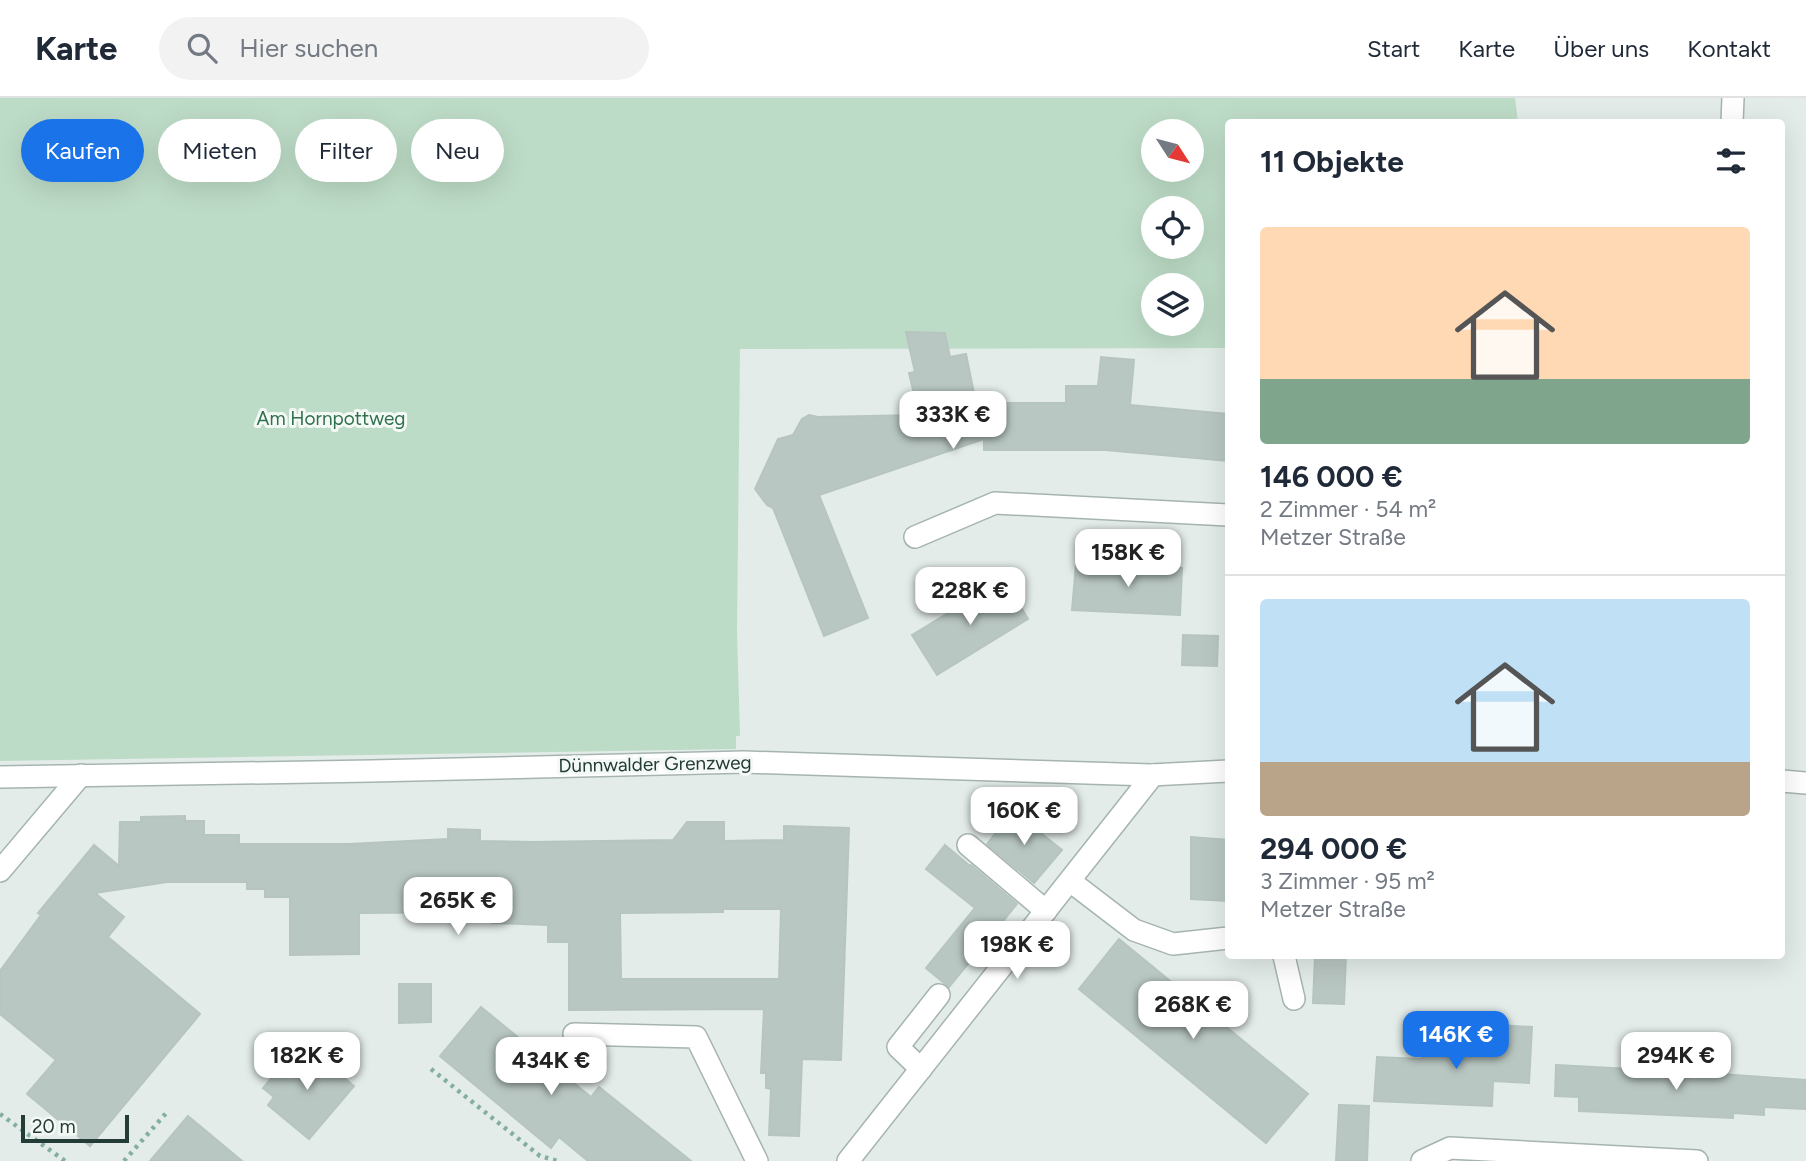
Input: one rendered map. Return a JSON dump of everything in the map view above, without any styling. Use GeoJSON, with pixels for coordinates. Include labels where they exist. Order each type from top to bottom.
{"type":"FeatureCollection","features":[{"type":"Feature","properties":{"kind":"street"},"geometry":{"type":"LineString","coordinates":[[1732,119],[1733,98]]}},
{"type":"Feature","properties":{"kind":"street"},"geometry":{"type":"LineString","coordinates":[[915,537],[995,503],[1225,515]]}},
{"type":"Feature","properties":{"kind":"street","name":"Dünnwalder Grenzweg"},"geometry":{"type":"LineString","coordinates":[[0,777],[744,762],[1153,775],[1225,771]]}},
{"type":"Feature","properties":{"kind":"street"},"geometry":{"type":"LineString","coordinates":[[0,871],[81,775]]}},
{"type":"Feature","properties":{"kind":"street"},"geometry":{"type":"LineString","coordinates":[[848,1161],[1153,775]]}},
{"type":"Feature","properties":{"kind":"street"},"geometry":{"type":"LineString","coordinates":[[1785,781],[1806,783]]}},
{"type":"Feature","properties":{"kind":"street"},"geometry":{"type":"LineString","coordinates":[[968,845],[1046,911]]}},
{"type":"Feature","properties":{"kind":"street"},"geometry":{"type":"LineString","coordinates":[[1070,881],[1134,930],[1173,944],[1225,938]]}},
{"type":"Feature","properties":{"kind":"street"},"geometry":{"type":"LineString","coordinates":[[1285,959],[1294,999]]}},
{"type":"Feature","properties":{"kind":"street"},"geometry":{"type":"LineString","coordinates":[[922,1069],[898,1047],[939,995]]}},
{"type":"Feature","properties":{"kind":"street"},"geometry":{"type":"LineString","coordinates":[[574,1034],[696,1037],[757,1161]]}},
{"type":"Feature","properties":{"kind":"street"},"geometry":{"type":"LineString","coordinates":[[1422,1161],[1450,1148],[1697,1161]]}},
{"type":"Feature","properties":{"kind":"path"},"geometry":{"type":"LineString","coordinates":[[431,1069],[541,1156],[558,1161]]}},
{"type":"Feature","properties":{"kind":"path"},"geometry":{"type":"LineString","coordinates":[[124,1161],[169,1111]]}},
{"type":"Feature","properties":{"kind":"path"},"geometry":{"type":"LineString","coordinates":[[0,1114],[65,1161]]}},
{"type":"Feature","properties":{"kind":"green space","name":"Am Hornpottweg"},"geometry":{"type":"Polygon","coordinates":[[[0,98],[1515,98],[1518,119],[1225,119],[1225,348],[740,349],[737,632],[740,736],[736,736],[736,749],[0,761],[0,98]]]}},
{"type":"Feature","properties":{"kind":"building"},"geometry":{"type":"Polygon","coordinates":[[[906,332],[945,333],[950,357],[966,354],[976,403],[1066,403],[1066,386],[1098,386],[1101,357],[1134,360],[1130,405],[1225,414],[1225,461],[1105,450],[984,450],[984,439],[819,495],[868,618],[824,636],[773,508],[767,505],[755,489],[778,439],[793,435],[802,419],[809,415],[919,415],[909,373],[915,372],[906,332]]]}},
{"type":"Feature","properties":{"kind":"building"},"geometry":{"type":"Polygon","coordinates":[[[1076,564],[1182,568],[1180,615],[1072,610],[1076,564]]]}},
{"type":"Feature","properties":{"kind":"building"},"geometry":{"type":"Polygon","coordinates":[[[1004,579],[1028,619],[937,675],[912,635],[1004,579]]]}},
{"type":"Feature","properties":{"kind":"building"},"geometry":{"type":"Polygon","coordinates":[[[1183,635],[1218,636],[1217,666],[1182,665],[1183,635]]]}},
{"type":"Feature","properties":{"kind":"building"},"geometry":{"type":"Polygon","coordinates":[[[1013,811],[1062,850],[1034,883],[987,844],[1013,811]]]}},
{"type":"Feature","properties":{"kind":"building"},"geometry":{"type":"Polygon","coordinates":[[[185,816],[185,821],[204,821],[204,835],[239,835],[239,844],[349,844],[448,839],[448,829],[480,830],[480,841],[673,840],[687,822],[724,822],[724,841],[784,840],[784,826],[849,828],[841,1060],[802,1059],[799,1136],[769,1135],[771,1089],[766,1088],[766,1073],[761,1073],[764,1009],[569,1010],[569,942],[548,942],[548,925],[492,923],[489,912],[359,913],[359,954],[290,955],[290,897],[265,897],[265,889],[247,889],[247,882],[167,882],[95,893],[124,917],[108,937],[200,1014],[90,1146],[27,1094],[56,1060],[0,1014],[0,971],[41,915],[38,913],[94,845],[119,866],[120,822],[141,822],[141,817],[185,816]],[[781,909],[620,913],[621,979],[779,979],[781,909]]]}},
{"type":"Feature","properties":{"kind":"building"},"geometry":{"type":"Polygon","coordinates":[[[1191,837],[1225,840],[1225,901],[1191,899],[1191,837]]]}},
{"type":"Feature","properties":{"kind":"building"},"geometry":{"type":"Polygon","coordinates":[[[945,845],[1017,904],[949,987],[926,968],[975,908],[926,869],[945,845]]]}},
{"type":"Feature","properties":{"kind":"building"},"geometry":{"type":"Polygon","coordinates":[[[1119,939],[1308,1094],[1266,1143],[1079,989],[1119,939]]]}},
{"type":"Feature","properties":{"kind":"building"},"geometry":{"type":"Polygon","coordinates":[[[1315,959],[1346,959],[1344,1004],[1313,1003],[1315,959]]]}},
{"type":"Feature","properties":{"kind":"building"},"geometry":{"type":"Polygon","coordinates":[[[399,984],[431,984],[431,1022],[399,1023],[399,984]]]}},
{"type":"Feature","properties":{"kind":"building"},"geometry":{"type":"Polygon","coordinates":[[[481,1007],[591,1097],[599,1087],[691,1161],[588,1161],[559,1137],[551,1148],[440,1056],[481,1007]]]}},
{"type":"Feature","properties":{"kind":"building"},"geometry":{"type":"Polygon","coordinates":[[[1497,1025],[1532,1027],[1529,1083],[1493,1081],[1492,1106],[1374,1101],[1377,1057],[1422,1059],[1423,1041],[1495,1045],[1497,1025]]]}},
{"type":"Feature","properties":{"kind":"building"},"geometry":{"type":"Polygon","coordinates":[[[295,1050],[305,1059],[312,1051],[354,1086],[309,1139],[268,1105],[274,1097],[263,1088],[295,1050]]]}},
{"type":"Feature","properties":{"kind":"building"},"geometry":{"type":"Polygon","coordinates":[[[1556,1065],[1806,1080],[1806,1109],[1764,1107],[1764,1115],[1733,1113],[1733,1118],[1579,1111],[1579,1097],[1555,1096],[1556,1065]]]}},
{"type":"Feature","properties":{"kind":"building"},"geometry":{"type":"Polygon","coordinates":[[[1339,1105],[1369,1106],[1367,1161],[1336,1161],[1339,1105]]]}},
{"type":"Feature","properties":{"kind":"building"},"geometry":{"type":"Polygon","coordinates":[[[188,1116],[242,1161],[150,1161],[188,1116]]]}}]}
